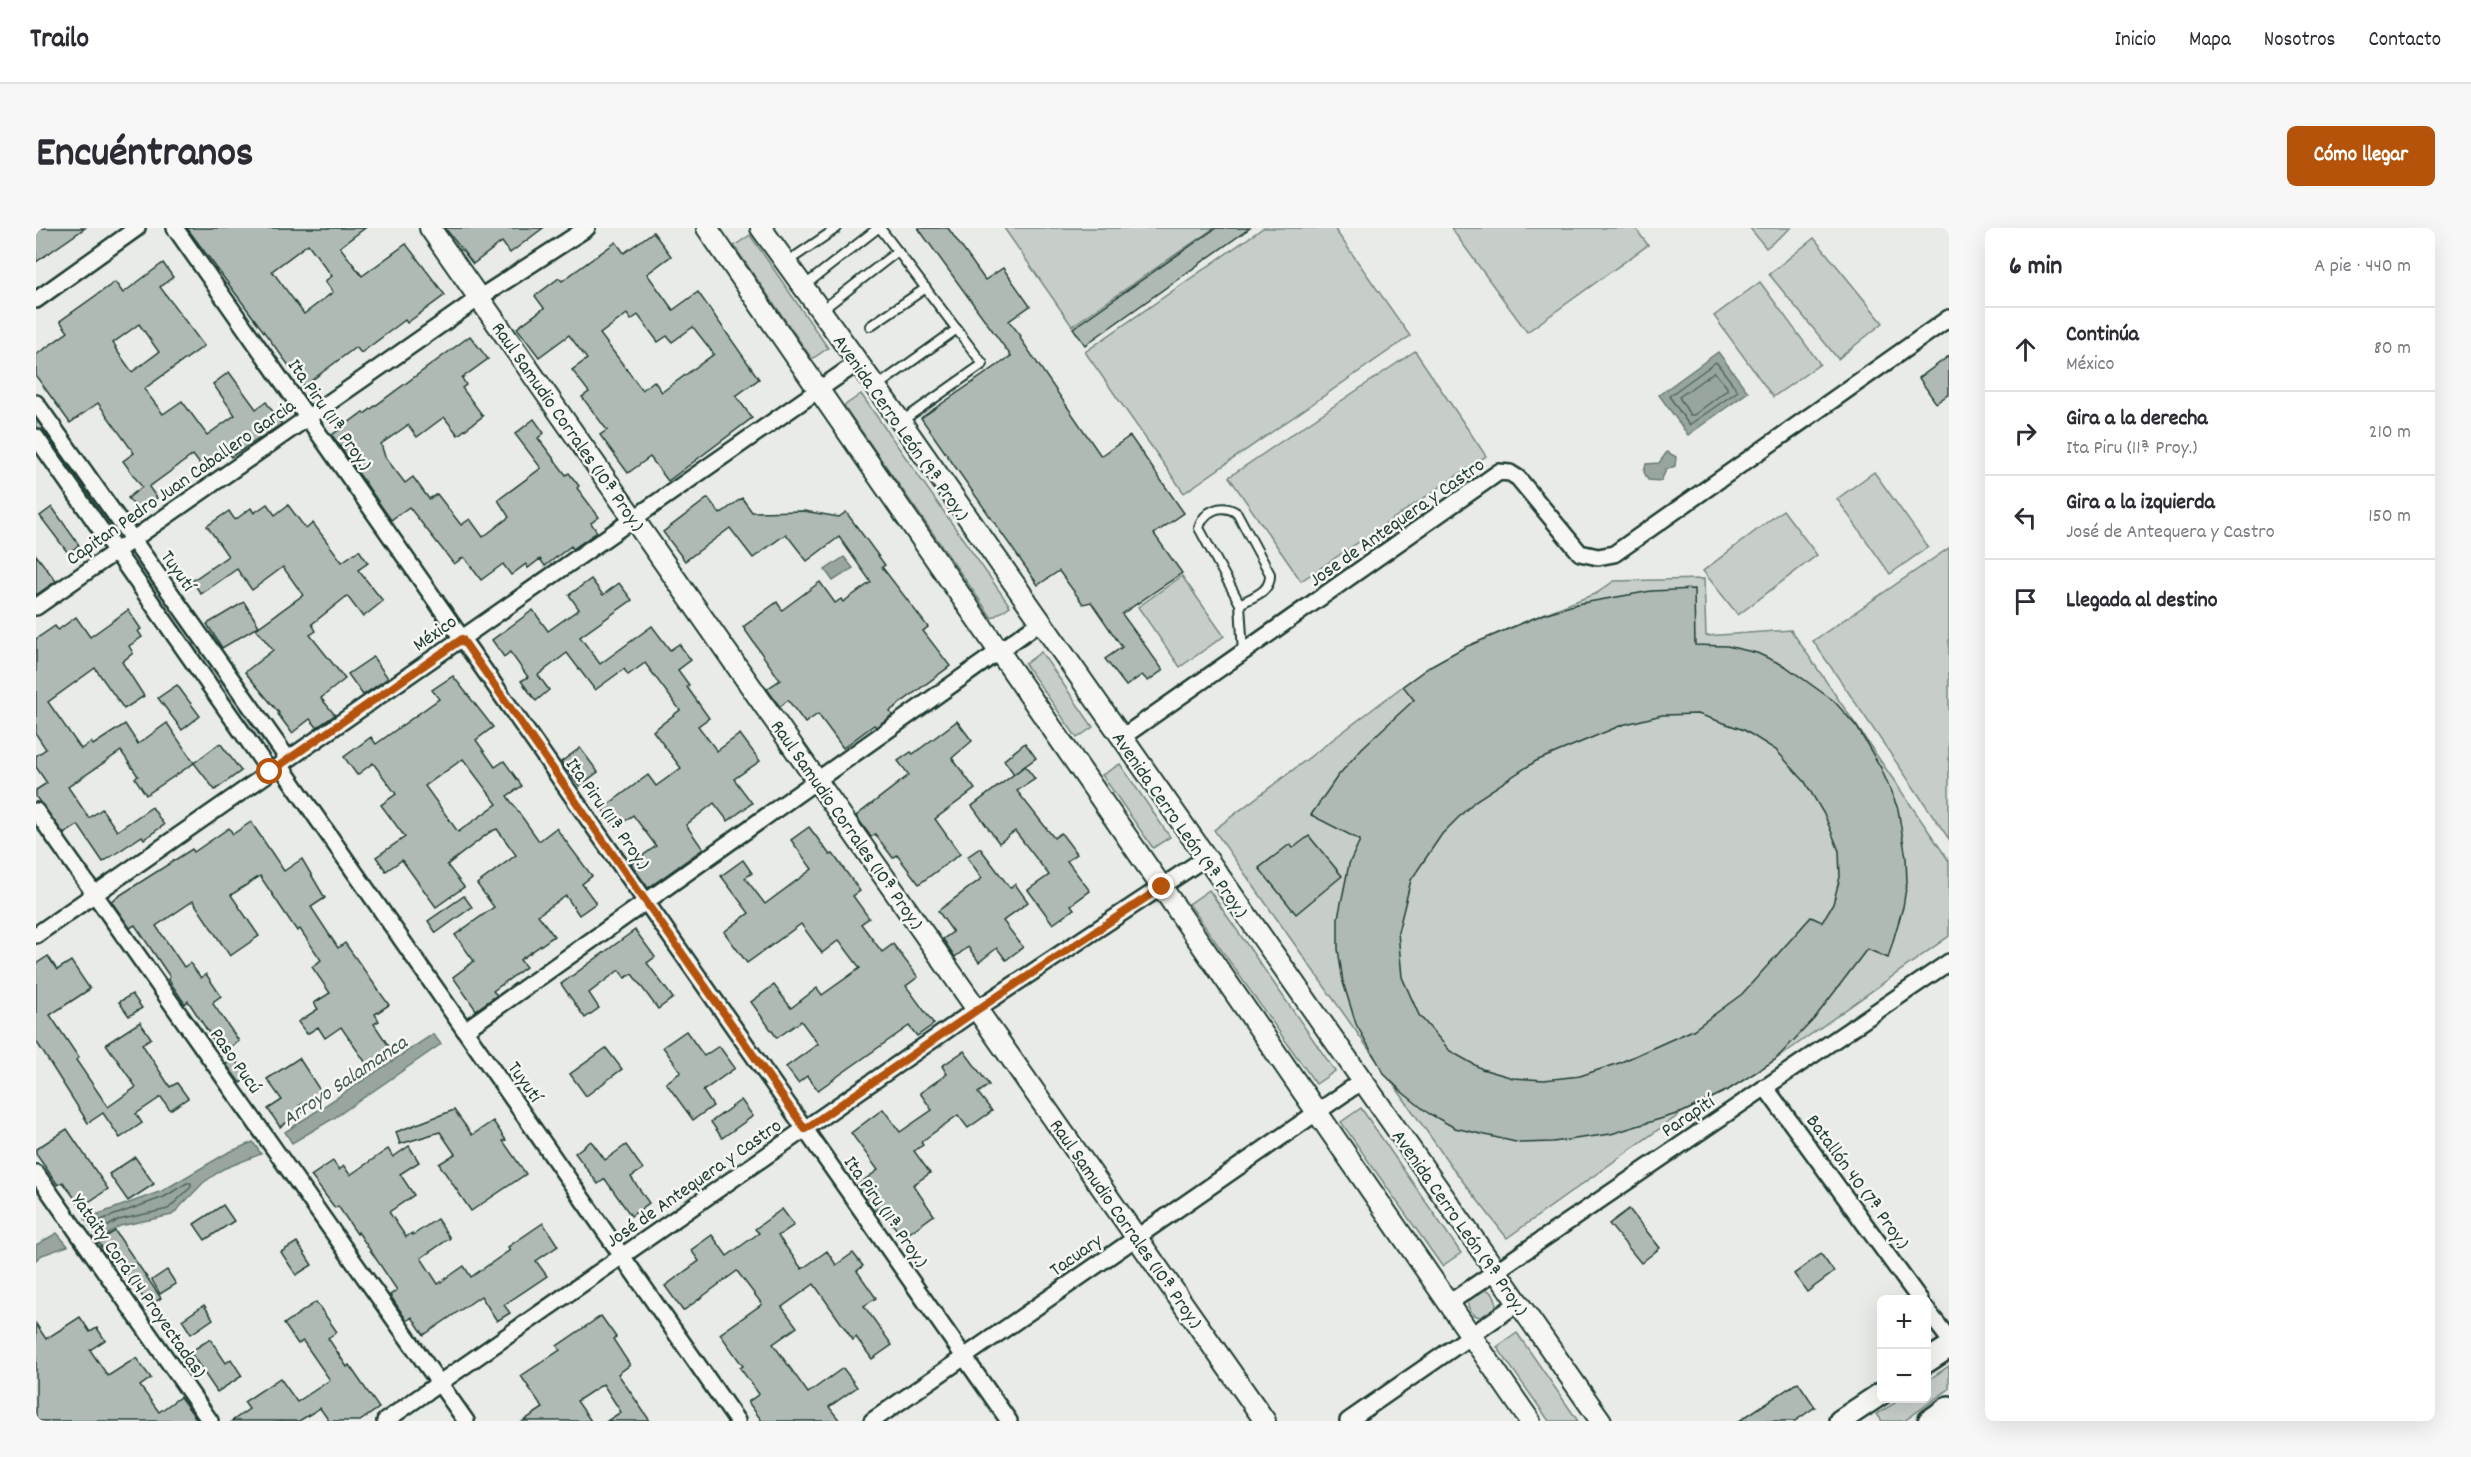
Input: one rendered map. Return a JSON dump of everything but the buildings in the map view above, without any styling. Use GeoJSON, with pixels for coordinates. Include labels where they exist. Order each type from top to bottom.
{"type":"FeatureCollection","features":[{"type":"Feature","properties":{"kind":"main road"},"geometry":{"type":"LineString","coordinates":[[1931,1359],[1949,1347]]}},
{"type":"Feature","properties":{"kind":"main road"},"geometry":{"type":"LineString","coordinates":[[1846,1419],[1877,1396]]}},
{"type":"Feature","properties":{"kind":"main road"},"geometry":{"type":"LineString","coordinates":[[1929,1421],[1949,1407]]}},
{"type":"Feature","properties":{"kind":"street"},"geometry":{"type":"LineString","coordinates":[[36,300],[137,228]]}},
{"type":"Feature","properties":{"kind":"street","name":"Ita Piru (11ª Proy.)"},"geometry":{"type":"LineString","coordinates":[[175,228],[1009,1421]]}},
{"type":"Feature","properties":{"kind":"street","name":"Raul Samudio Corrales (10ª Proy.)"},"geometry":{"type":"LineString","coordinates":[[430,228],[1265,1421]]}},
{"type":"Feature","properties":{"kind":"street","name":"Capitan Pedro Juan Caballero Garcia"},"geometry":{"type":"LineString","coordinates":[[36,607],[479,298],[587,228]]}},
{"type":"Feature","properties":{"kind":"street"},"geometry":{"type":"LineString","coordinates":[[707,228],[1530,1421]]}},
{"type":"Feature","properties":{"kind":"street","name":"Avenida Cerro León (9ª Proy.)"},"geometry":{"type":"LineString","coordinates":[[761,228],[901,422],[1601,1421]]}},
{"type":"Feature","properties":{"kind":"street","name":"Jose de Antequera y Castro"},"geometry":{"type":"LineString","coordinates":[[1121,738],[1498,472],[1510,473],[1518,478],[1580,553],[1598,557],[1614,554],[1949,318]]}},
{"type":"Feature","properties":{"kind":"street","name":"México"},"geometry":{"type":"LineString","coordinates":[[36,935],[857,363]]}},
{"type":"Feature","properties":{"kind":"street","name":"Tuyutí"},"geometry":{"type":"LineString","coordinates":[[36,404],[132,540],[279,765],[737,1421]]}},
{"type":"Feature","properties":{"kind":"street","name":"Tuyutí"},"geometry":{"type":"LineString","coordinates":[[36,437],[116,551],[279,765]]}},
{"type":"Feature","properties":{"kind":"street"},"geometry":{"type":"LineString","coordinates":[[465,1030],[1040,622]]}},
{"type":"Feature","properties":{"kind":"street","name":"Paso Pucú"},"geometry":{"type":"LineString","coordinates":[[36,811],[465,1421]]}},
{"type":"Feature","properties":{"kind":"street","name":"José de Antequera y Castro"},"geometry":{"type":"LineString","coordinates":[[385,1421],[977,1010],[1205,858]]}},
{"type":"Feature","properties":{"kind":"street","name":"Parapití"},"geometry":{"type":"LineString","coordinates":[[1449,1303],[1949,962]]}},
{"type":"Feature","properties":{"kind":"street","name":"Tacuary"},"geometry":{"type":"LineString","coordinates":[[872,1421],[1362,1081]]}},
{"type":"Feature","properties":{"kind":"street","name":"Batallón 40 (7ª Proy.)"},"geometry":{"type":"LineString","coordinates":[[1765,1087],[1917,1295]]}},
{"type":"Feature","properties":{"kind":"street","name":"Yataity Corá (14 Proyectadas)"},"geometry":{"type":"LineString","coordinates":[[36,1173],[210,1421]]}},
{"type":"Feature","properties":{"kind":"street"},"geometry":{"type":"LineString","coordinates":[[1348,1421],[1518,1303]]}},
{"type":"Feature","properties":{"kind":"street"},"geometry":{"type":"LineString","coordinates":[[1931,1316],[1949,1340]]}},
{"type":"Feature","properties":{"kind":"lane"},"geometry":{"type":"LineString","coordinates":[[786,263],[837,228]]}},
{"type":"Feature","properties":{"kind":"lane"},"geometry":{"type":"LineString","coordinates":[[802,287],[879,228],[957,329],[982,364],[901,422]]}},
{"type":"Feature","properties":{"kind":"lane"},"geometry":{"type":"LineString","coordinates":[[820,311],[898,251]]}},
{"type":"Feature","properties":{"kind":"lane"},"geometry":{"type":"LineString","coordinates":[[870,326],[926,288]]}},
{"type":"Feature","properties":{"kind":"lane"},"geometry":{"type":"LineString","coordinates":[[874,387],[957,329]]}},
{"type":"Feature","properties":{"kind":"lane"},"geometry":{"type":"LineString","coordinates":[[1240,604],[1267,590],[1271,582],[1270,574],[1237,513],[1230,508],[1221,507],[1207,514],[1201,520],[1199,528],[1240,604],[1243,653]]}},
{"type":"Feature","properties":{"kind":"shaded area"},"geometry":{"type":"Polygon","coordinates":[[[1004,228],[1214,228],[1072,326],[1004,228]]]}},
{"type":"Feature","properties":{"kind":"shaded area"},"geometry":{"type":"Polygon","coordinates":[[[1263,228],[1334,228],[1410,336],[1184,493],[1085,352],[1263,228]]]}},
{"type":"Feature","properties":{"kind":"shaded area"},"geometry":{"type":"Polygon","coordinates":[[[1451,228],[1635,228],[1648,245],[1527,332],[1451,228]]]}},
{"type":"Feature","properties":{"kind":"shaded area"},"geometry":{"type":"Polygon","coordinates":[[[1750,228],[1791,228],[1766,248],[1750,228]]]}},
{"type":"Feature","properties":{"kind":"shaded area"},"geometry":{"type":"Polygon","coordinates":[[[750,235],[828,348],[812,359],[734,246],[750,235]]]}},
{"type":"Feature","properties":{"kind":"shaded area"},"geometry":{"type":"Polygon","coordinates":[[[1814,238],[1883,323],[1838,359],[1769,274],[1814,238]]]}},
{"type":"Feature","properties":{"kind":"shaded area"},"geometry":{"type":"Polygon","coordinates":[[[1760,282],[1820,364],[1773,397],[1714,316],[1760,282]]]}},
{"type":"Feature","properties":{"kind":"shaded area"},"geometry":{"type":"Polygon","coordinates":[[[1415,351],[1486,456],[1301,581],[1229,477],[1415,351]]]}},
{"type":"Feature","properties":{"kind":"shaded area"},"geometry":{"type":"Polygon","coordinates":[[[861,394],[1010,606],[992,618],[844,406],[861,394]]]}},
{"type":"Feature","properties":{"kind":"shaded area"},"geometry":{"type":"Polygon","coordinates":[[[36,419],[112,527],[111,531],[108,530],[36,426],[36,419]]]}},
{"type":"Feature","properties":{"kind":"shaded area"},"geometry":{"type":"Polygon","coordinates":[[[1874,472],[1928,547],[1890,574],[1837,499],[1874,472]]]}},
{"type":"Feature","properties":{"kind":"shaded area"},"geometry":{"type":"Polygon","coordinates":[[[1783,510],[1817,555],[1738,615],[1703,571],[1783,510]]]}},
{"type":"Feature","properties":{"kind":"shaded area"},"geometry":{"type":"Polygon","coordinates":[[[1949,548],[1949,839],[1813,641],[1949,548]]]}},
{"type":"Feature","properties":{"kind":"shaded area"},"geometry":{"type":"Polygon","coordinates":[[[139,564],[263,740],[262,742],[259,742],[135,565],[139,564]]]}},
{"type":"Feature","properties":{"kind":"shaded area"},"geometry":{"type":"Polygon","coordinates":[[[1182,576],[1224,636],[1180,667],[1138,607],[1182,576]]]}},
{"type":"Feature","properties":{"kind":"shaded area"},"geometry":{"type":"Polygon","coordinates":[[[1704,579],[1706,636],[1791,630],[1949,861],[1949,936],[1775,1060],[1728,1090],[1683,1112],[1507,1238],[1454,1170],[1214,830],[1403,686],[1449,657],[1522,623],[1597,593],[1614,581],[1704,579]]]}},
{"type":"Feature","properties":{"kind":"shaded area"},"geometry":{"type":"Polygon","coordinates":[[[1041,652],[1093,727],[1077,738],[1025,664],[1041,652]]]}},
{"type":"Feature","properties":{"kind":"shaded area"},"geometry":{"type":"Polygon","coordinates":[[[1120,764],[1170,837],[1153,848],[1102,775],[1120,764]]]}},
{"type":"Feature","properties":{"kind":"shaded area"},"geometry":{"type":"Polygon","coordinates":[[[1209,890],[1335,1071],[1316,1084],[1189,904],[1209,890]]]}},
{"type":"Feature","properties":{"kind":"shaded area"},"geometry":{"type":"Polygon","coordinates":[[[1361,1108],[1461,1253],[1442,1266],[1341,1122],[1361,1108]]]}},
{"type":"Feature","properties":{"kind":"shaded area"},"geometry":{"type":"Polygon","coordinates":[[[1482,1289],[1492,1293],[1496,1303],[1492,1313],[1482,1317],[1472,1313],[1468,1303],[1472,1293],[1482,1289]]]}},
{"type":"Feature","properties":{"kind":"shaded area"},"geometry":{"type":"Polygon","coordinates":[[[1517,1333],[1578,1421],[1549,1421],[1497,1347],[1517,1333]]]}},
{"type":"Feature","properties":{"kind":"shaded area"},"geometry":{"type":"Polygon","coordinates":[[[1949,1366],[1949,1389],[1931,1402],[1931,1378],[1949,1366]]]}},
{"type":"Feature","properties":{"kind":"shaded area"},"geometry":{"type":"Polygon","coordinates":[[[1895,1403],[1929,1403],[1904,1421],[1882,1421],[1877,1414],[1895,1403]]]}},
{"type":"Feature","properties":{"kind":"water"},"geometry":{"type":"Polygon","coordinates":[[[1718,352],[1748,392],[1688,435],[1659,395],[1718,352]]]}},
{"type":"Feature","properties":{"kind":"water"},"geometry":{"type":"Polygon","coordinates":[[[1667,452],[1676,457],[1675,466],[1666,470],[1661,481],[1648,480],[1644,472],[1646,464],[1659,463],[1667,452]]]}},
{"type":"Feature","properties":{"kind":"water"},"geometry":{"type":"Polygon","coordinates":[[[844,557],[853,568],[833,581],[825,570],[844,557]]]}},
{"type":"Feature","properties":{"kind":"water"},"geometry":{"type":"Polygon","coordinates":[[[433,1034],[441,1044],[334,1118],[292,1143],[285,1132],[433,1034]]]}},
{"type":"Feature","properties":{"kind":"water"},"geometry":{"type":"Polygon","coordinates":[[[253,1142],[261,1154],[223,1169],[203,1183],[172,1215],[120,1226],[99,1240],[85,1219],[162,1191],[227,1153],[253,1142]]]}},
{"type":"Feature","properties":{"kind":"water"},"geometry":{"type":"Polygon","coordinates":[[[57,1233],[68,1246],[42,1255],[36,1260],[36,1245],[57,1233]]]}},
{"type":"Feature","properties":{"kind":"route"},"geometry":{"type":"LineString","coordinates":[[270,772],[462,639],[805,1129],[977,1010],[1162,887]]}},
{"type":"Feature","properties":{"kind":"water label","name":"Arroyo Salamanca"},"geometry":{"type":"Point","coordinates":[344,1080]}}]}
